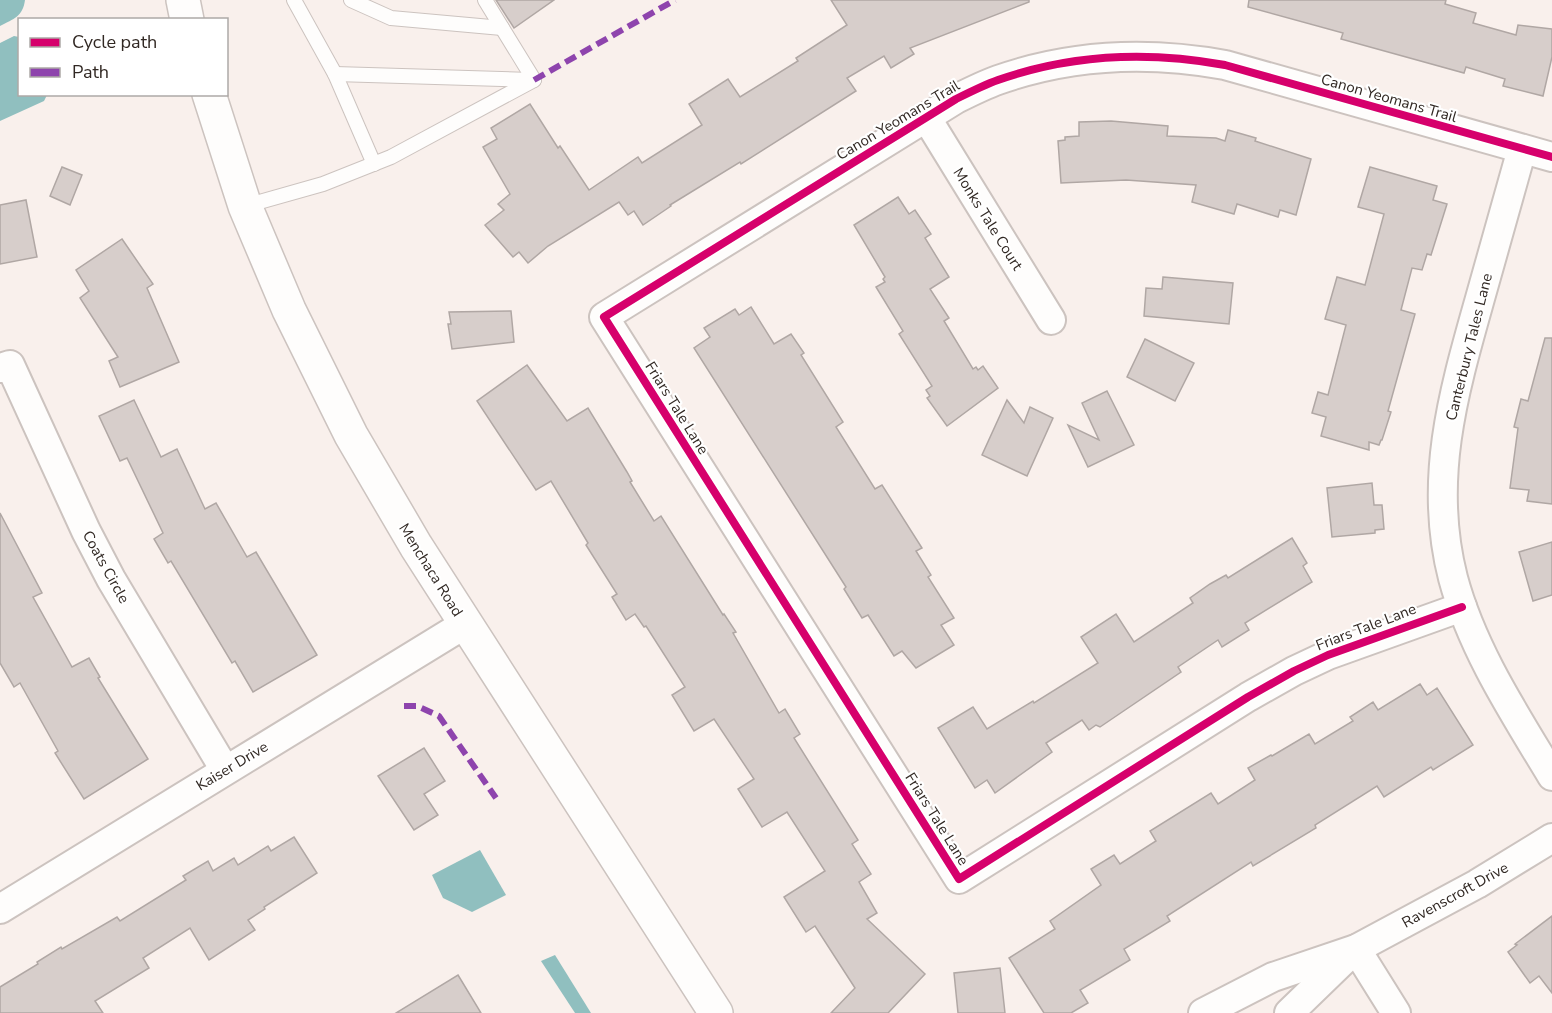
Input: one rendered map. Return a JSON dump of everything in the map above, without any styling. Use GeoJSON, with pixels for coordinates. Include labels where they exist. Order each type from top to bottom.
{"type":"FeatureCollection","features":[{"type":"Feature","properties":{"kind":"main road"},"geometry":{"type":"LineString","coordinates":[[183,0],[187,18]]}},
{"type":"Feature","properties":{"kind":"main road","name":"Menchaca Road"},"geometry":{"type":"LineString","coordinates":[[210,96],[245,207],[289,310],[351,435],[383,493],[716,1013]]}},
{"type":"Feature","properties":{"kind":"street","name":"Canon Yeomans Trail"},"geometry":{"type":"LineString","coordinates":[[604,317],[956,99],[995,80],[1028,70],[1107,57],[1185,58],[1225,65],[1552,158]]}},
{"type":"Feature","properties":{"kind":"street","name":"Monks Tale Court"},"geometry":{"type":"LineString","coordinates":[[926,117],[1051,320]]}},
{"type":"Feature","properties":{"kind":"street","name":"Canterbury Tales Lane"},"geometry":{"type":"LineString","coordinates":[[1522,149],[1455,388],[1443,466],[1443,513],[1453,577],[1462,607],[1491,673],[1552,776]]}},
{"type":"Feature","properties":{"kind":"street","name":"Friars Tale Lane"},"geometry":{"type":"LineString","coordinates":[[604,317],[959,879],[1248,697],[1294,671],[1363,641],[1462,607]]}},
{"type":"Feature","properties":{"kind":"street","name":"Coats Circle"},"geometry":{"type":"LineString","coordinates":[[0,368],[10,365],[86,531],[111,579],[225,770]]}},
{"type":"Feature","properties":{"kind":"street","name":"Kaiser Drive"},"geometry":{"type":"LineString","coordinates":[[0,909],[465,624]]}},
{"type":"Feature","properties":{"kind":"street","name":"Ravenscroft Drive"},"geometry":{"type":"LineString","coordinates":[[1203,1013],[1273,977],[1356,949],[1477,884],[1552,838]]}},
{"type":"Feature","properties":{"kind":"street","name":"Ravenscroft Drive"},"geometry":{"type":"LineString","coordinates":[[1289,1013],[1356,949]]}},
{"type":"Feature","properties":{"kind":"street"},"geometry":{"type":"LineString","coordinates":[[1356,949],[1396,1013]]}},
{"type":"Feature","properties":{"kind":"lane"},"geometry":{"type":"LineString","coordinates":[[294,0],[335,74],[374,164]]}},
{"type":"Feature","properties":{"kind":"lane"},"geometry":{"type":"LineString","coordinates":[[351,0],[391,18],[502,28]]}},
{"type":"Feature","properties":{"kind":"lane"},"geometry":{"type":"LineString","coordinates":[[485,0],[534,80]]}},
{"type":"Feature","properties":{"kind":"lane"},"geometry":{"type":"LineString","coordinates":[[335,74],[534,80]]}},
{"type":"Feature","properties":{"kind":"lane"},"geometry":{"type":"LineString","coordinates":[[245,207],[323,184],[391,157],[534,80]]}},
{"type":"Feature","properties":{"kind":"water"},"geometry":{"type":"Polygon","coordinates":[[[0,0],[25,0],[20,13],[0,26],[0,0]]]}},
{"type":"Feature","properties":{"kind":"water"},"geometry":{"type":"Polygon","coordinates":[[[14,36],[18,37],[18,96],[46,96],[44,101],[0,121],[0,43],[14,36]]]}},
{"type":"Feature","properties":{"kind":"water"},"geometry":{"type":"Polygon","coordinates":[[[480,850],[506,895],[472,912],[443,898],[432,875],[480,850]]]}},
{"type":"Feature","properties":{"kind":"water"},"geometry":{"type":"Polygon","coordinates":[[[555,955],[591,1013],[575,1013],[541,961],[555,955]]]}},
{"type":"Feature","properties":{"kind":"building"},"geometry":{"type":"Polygon","coordinates":[[[496,0],[554,0],[514,28],[496,0]]]}},
{"type":"Feature","properties":{"kind":"building"},"geometry":{"type":"Polygon","coordinates":[[[831,0],[1029,0],[1029,2],[910,48],[914,54],[891,68],[884,56],[847,78],[856,91],[741,164],[740,162],[670,205],[643,225],[634,211],[628,215],[619,202],[548,246],[528,263],[519,252],[513,257],[485,225],[504,210],[498,204],[510,194],[483,147],[497,139],[491,128],[530,104],[558,148],[560,146],[589,190],[638,157],[642,163],[702,125],[689,104],[728,79],[740,97],[798,61],[796,58],[847,25],[831,0]]]}},
{"type":"Feature","properties":{"kind":"building"},"geometry":{"type":"Polygon","coordinates":[[[1249,0],[1446,0],[1445,4],[1476,13],[1473,23],[1516,35],[1518,25],[1552,29],[1552,57],[1543,96],[1503,86],[1505,79],[1466,67],[1464,73],[1341,39],[1343,33],[1248,7],[1249,0]]]}},
{"type":"Feature","properties":{"kind":"building"},"geometry":{"type":"Polygon","coordinates":[[[1111,121],[1168,126],[1167,136],[1216,138],[1225,141],[1228,130],[1311,159],[1296,215],[1280,210],[1278,217],[1237,204],[1234,214],[1192,202],[1196,185],[1126,180],[1061,183],[1058,141],[1065,140],[1065,137],[1079,136],[1079,122],[1111,121]]]}},
{"type":"Feature","properties":{"kind":"building"},"geometry":{"type":"Polygon","coordinates":[[[62,167],[82,175],[70,205],[50,196],[62,167]]]}},
{"type":"Feature","properties":{"kind":"building"},"geometry":{"type":"Polygon","coordinates":[[[1370,167],[1437,186],[1433,200],[1447,204],[1431,255],[1427,254],[1422,270],[1412,268],[1401,310],[1415,314],[1382,440],[1379,445],[1369,442],[1369,450],[1321,436],[1326,417],[1312,413],[1318,392],[1328,395],[1346,325],[1325,319],[1337,277],[1365,285],[1384,214],[1358,207],[1370,167]]]}},
{"type":"Feature","properties":{"kind":"building"},"geometry":{"type":"Polygon","coordinates":[[[898,197],[909,214],[915,210],[931,234],[925,238],[949,277],[930,289],[949,318],[944,321],[973,369],[976,367],[978,370],[983,366],[998,388],[947,426],[927,398],[930,396],[926,390],[932,386],[899,334],[903,331],[876,287],[885,282],[883,279],[885,277],[854,225],[898,197]]]}},
{"type":"Feature","properties":{"kind":"building"},"geometry":{"type":"Polygon","coordinates":[[[26,200],[37,257],[0,264],[0,205],[26,200]]]}},
{"type":"Feature","properties":{"kind":"building"},"geometry":{"type":"Polygon","coordinates":[[[122,239],[153,284],[147,288],[179,362],[120,387],[109,361],[118,357],[80,298],[89,291],[76,270],[122,239]]]}},
{"type":"Feature","properties":{"kind":"building"},"geometry":{"type":"Polygon","coordinates":[[[1163,277],[1233,283],[1229,324],[1144,316],[1146,288],[1162,289],[1163,277]]]}},
{"type":"Feature","properties":{"kind":"building"},"geometry":{"type":"Polygon","coordinates":[[[751,307],[774,344],[791,334],[804,353],[801,355],[843,422],[836,427],[875,489],[882,485],[922,548],[916,551],[931,575],[928,577],[954,618],[941,625],[954,645],[916,668],[902,651],[894,656],[868,615],[862,618],[844,589],[846,587],[694,348],[710,337],[704,328],[735,309],[739,315],[751,307]]]}},
{"type":"Feature","properties":{"kind":"building"},"geometry":{"type":"Polygon","coordinates":[[[511,311],[514,342],[452,349],[448,324],[451,324],[449,312],[511,311]]]}},
{"type":"Feature","properties":{"kind":"building"},"geometry":{"type":"Polygon","coordinates":[[[1545,338],[1552,338],[1552,504],[1527,501],[1529,490],[1510,488],[1518,428],[1514,427],[1521,399],[1528,401],[1545,338]]]}},
{"type":"Feature","properties":{"kind":"building"},"geometry":{"type":"Polygon","coordinates":[[[1145,339],[1194,363],[1175,401],[1127,377],[1145,339]]]}},
{"type":"Feature","properties":{"kind":"building"},"geometry":{"type":"Polygon","coordinates":[[[527,365],[567,421],[588,408],[654,521],[661,516],[736,632],[733,633],[779,713],[785,709],[800,734],[794,738],[858,840],[852,844],[871,874],[859,882],[877,913],[867,919],[925,974],[888,1013],[831,1013],[855,988],[815,926],[806,932],[784,897],[825,871],[787,812],[762,827],[738,789],[754,779],[714,719],[694,731],[672,695],[685,687],[646,626],[644,627],[635,614],[626,620],[612,597],[617,594],[586,545],[588,543],[551,481],[536,490],[477,401],[527,365]]]}},
{"type":"Feature","properties":{"kind":"building"},"geometry":{"type":"Polygon","coordinates":[[[1107,391],[1134,445],[1088,467],[1068,425],[1099,440],[1082,403],[1107,391]]]}},
{"type":"Feature","properties":{"kind":"building"},"geometry":{"type":"Polygon","coordinates":[[[134,400],[161,457],[177,449],[205,509],[216,503],[247,557],[256,552],[317,655],[253,692],[235,661],[232,663],[171,561],[168,563],[154,539],[163,533],[127,458],[120,461],[99,416],[134,400]]]}},
{"type":"Feature","properties":{"kind":"building"},"geometry":{"type":"Polygon","coordinates":[[[1007,400],[1024,423],[1030,407],[1053,418],[1027,476],[982,455],[1007,400]]]}},
{"type":"Feature","properties":{"kind":"building"},"geometry":{"type":"Polygon","coordinates":[[[1372,483],[1374,505],[1382,505],[1384,529],[1375,530],[1375,533],[1332,537],[1327,488],[1372,483]]]}},
{"type":"Feature","properties":{"kind":"building"},"geometry":{"type":"Polygon","coordinates":[[[0,513],[42,593],[33,597],[72,667],[89,658],[100,677],[98,678],[148,759],[84,799],[55,753],[58,751],[20,683],[14,687],[0,663],[0,513]]]}},
{"type":"Feature","properties":{"kind":"building"},"geometry":{"type":"Polygon","coordinates":[[[1292,538],[1307,563],[1303,566],[1312,582],[1245,623],[1249,630],[1222,647],[1218,640],[1178,667],[1181,672],[1100,727],[1096,725],[1089,730],[1082,720],[1046,743],[1052,752],[995,793],[987,780],[975,788],[938,728],[973,707],[987,729],[1098,663],[1081,637],[1116,614],[1134,642],[1193,603],[1190,598],[1210,584],[1226,575],[1228,578],[1292,538]]]}},
{"type":"Feature","properties":{"kind":"building"},"geometry":{"type":"Polygon","coordinates":[[[1552,542],[1552,595],[1533,601],[1519,552],[1552,542]]]}},
{"type":"Feature","properties":{"kind":"building"},"geometry":{"type":"Polygon","coordinates":[[[1420,684],[1427,695],[1437,688],[1473,745],[1433,770],[1431,767],[1384,797],[1377,786],[1315,825],[1316,828],[1253,866],[1251,862],[1167,916],[1170,921],[1124,949],[1130,960],[1080,990],[1088,1003],[1071,1013],[1044,1013],[1009,958],[1055,929],[1050,921],[1101,885],[1091,869],[1114,855],[1120,864],[1156,841],[1150,831],[1211,793],[1218,804],[1255,780],[1248,768],[1271,755],[1309,734],[1315,744],[1353,721],[1350,717],[1373,702],[1378,710],[1420,684]]]}},
{"type":"Feature","properties":{"kind":"building"},"geometry":{"type":"Polygon","coordinates":[[[424,748],[445,781],[424,794],[438,815],[414,830],[378,776],[424,748]]]}},
{"type":"Feature","properties":{"kind":"building"},"geometry":{"type":"Polygon","coordinates":[[[294,837],[317,873],[264,907],[265,909],[248,920],[255,930],[209,960],[190,928],[143,958],[149,968],[95,1001],[103,1013],[0,1013],[0,987],[61,947],[62,949],[117,917],[120,921],[186,880],[183,876],[208,861],[213,871],[234,858],[238,865],[268,846],[271,851],[294,837]]]}},
{"type":"Feature","properties":{"kind":"building"},"geometry":{"type":"Polygon","coordinates":[[[1552,916],[1552,993],[1539,976],[1530,983],[1508,952],[1552,916]]]}},
{"type":"Feature","properties":{"kind":"building"},"geometry":{"type":"Polygon","coordinates":[[[1000,968],[1005,1013],[958,1013],[954,973],[1000,968]]]}},
{"type":"Feature","properties":{"kind":"building"},"geometry":{"type":"Polygon","coordinates":[[[458,975],[481,1013],[396,1013],[458,975]]]}},
{"type":"Feature","properties":{"kind":"marked path"},"geometry":{"type":"LineString","coordinates":[[534,80],[675,0]]}},
{"type":"Feature","properties":{"kind":"marked path"},"geometry":{"type":"LineString","coordinates":[[404,706],[417,706],[439,716],[496,798]]}},
{"type":"Feature","properties":{"kind":"cycle path"},"geometry":{"type":"LineString","coordinates":[[1462,607],[1328,655],[1294,671],[1248,697],[959,879],[604,317],[956,99],[982,86],[1026,71],[1082,60],[1139,57],[1225,65],[1552,157]]}}]}
